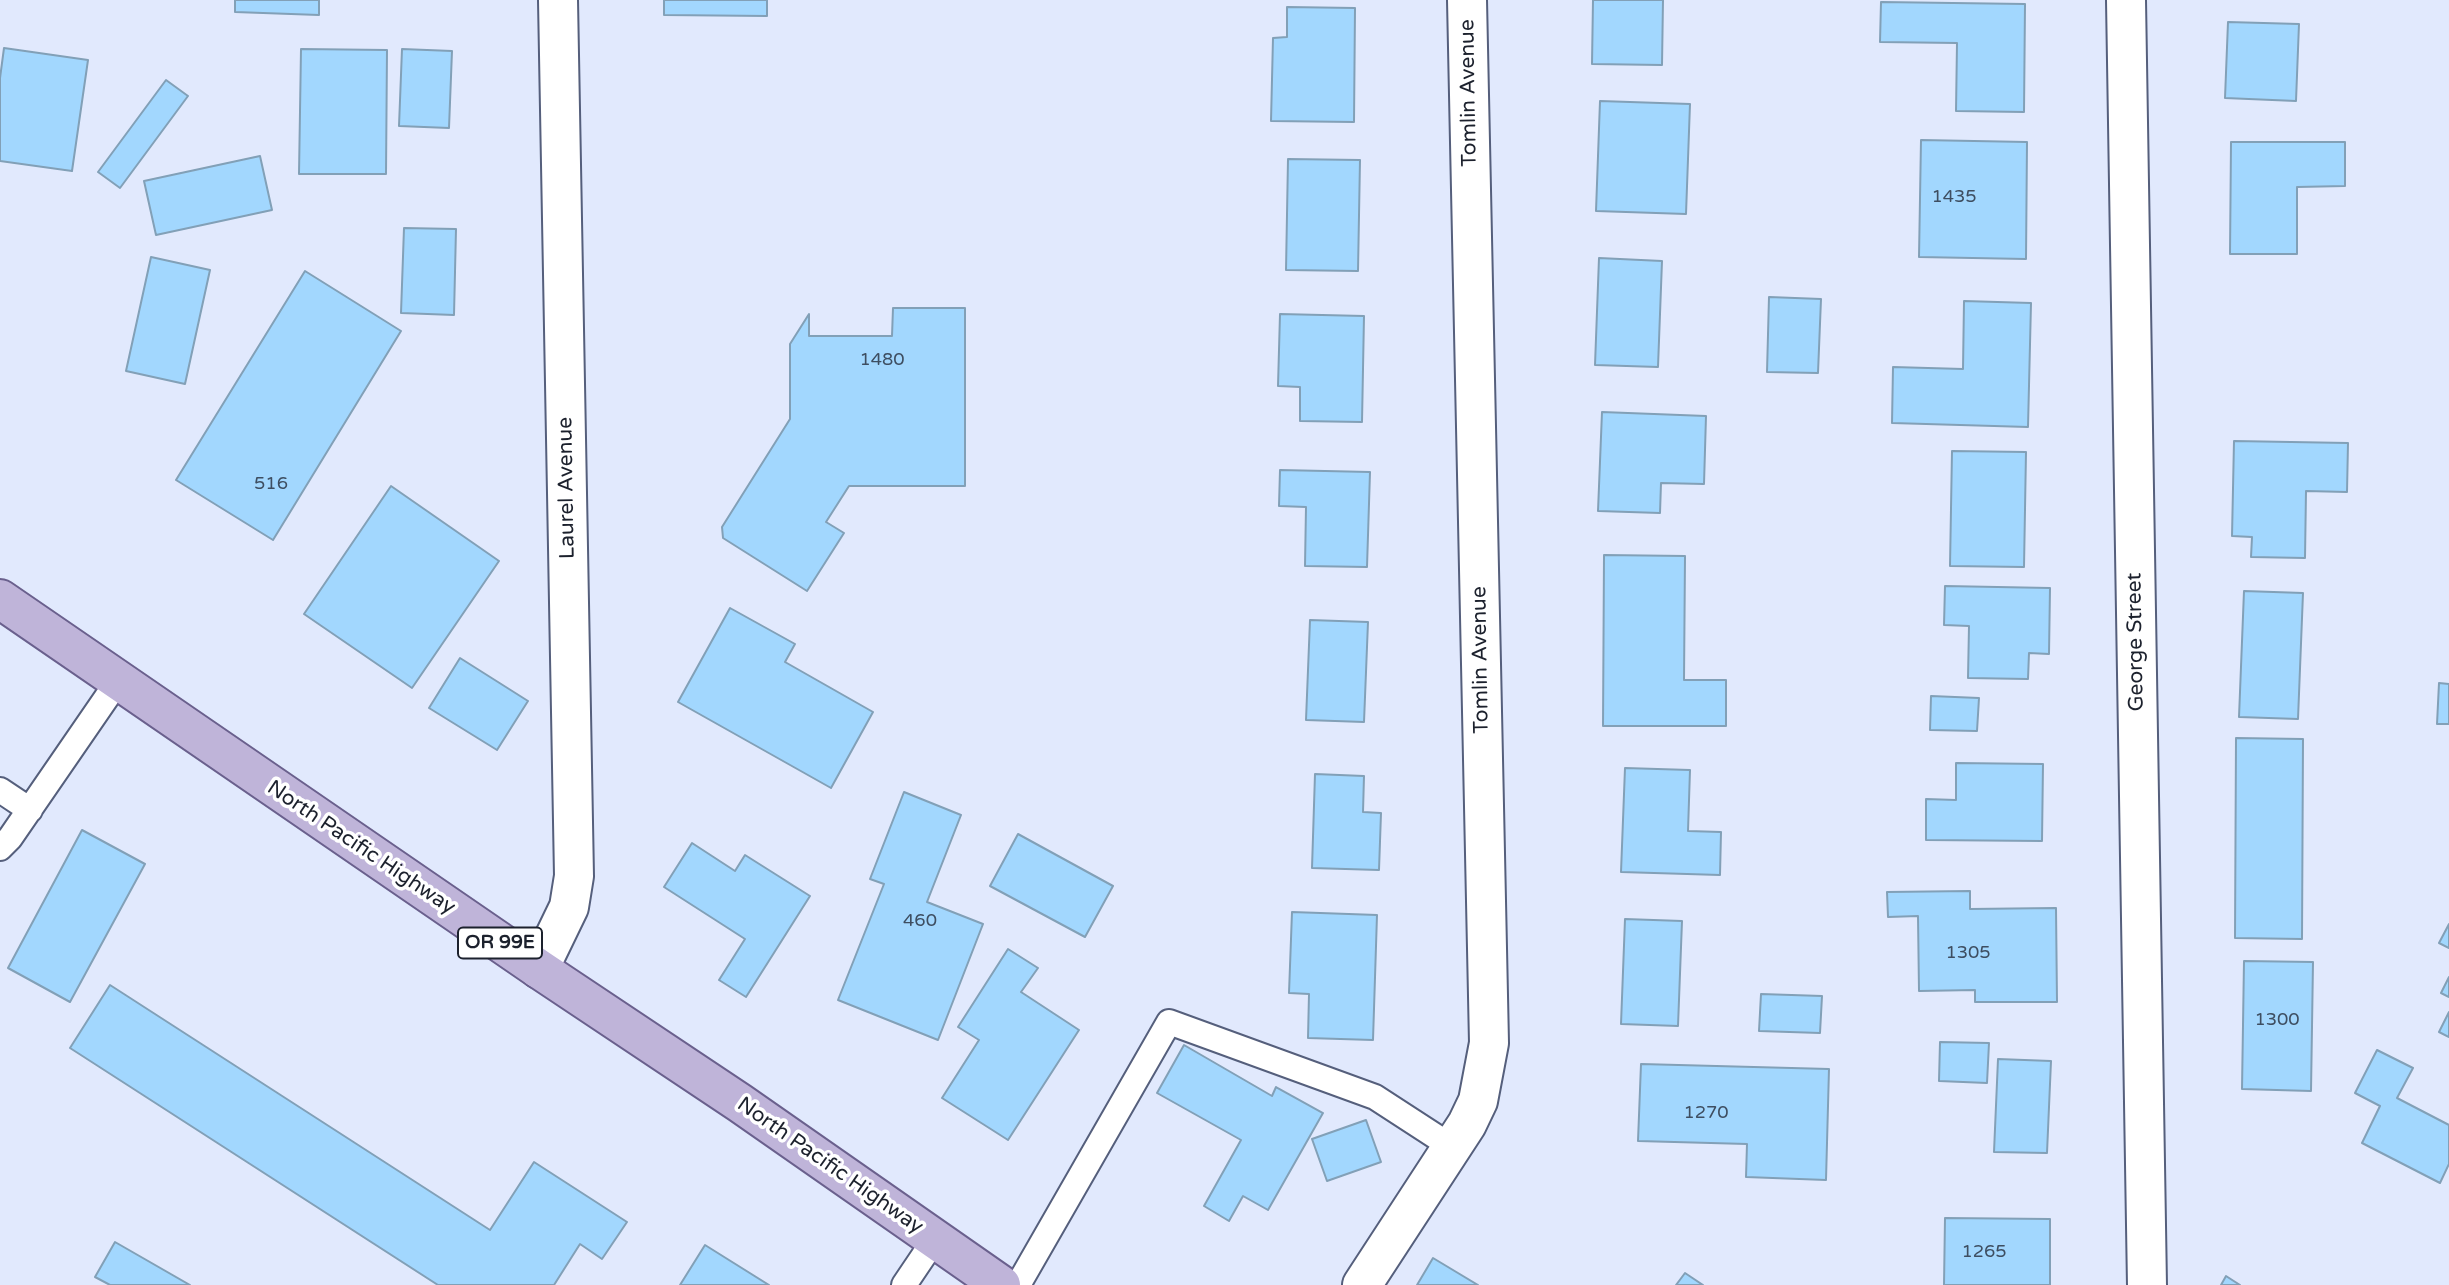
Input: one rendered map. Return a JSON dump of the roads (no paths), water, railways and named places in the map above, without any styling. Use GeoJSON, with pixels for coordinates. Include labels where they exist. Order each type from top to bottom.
{"type":"FeatureCollection","features":[{"type":"Feature","properties":{"kind":"main road","name":"North Pacific Highway"},"geometry":{"type":"LineString","coordinates":[[0,600],[539,969],[740,1103],[1000,1285]]}},
{"type":"Feature","properties":{"kind":"street","name":"Laurel Avenue"},"geometry":{"type":"LineString","coordinates":[[539,969],[569,907],[574,876],[558,0]]}},
{"type":"Feature","properties":{"kind":"street","name":"Tomlin Avenue"},"geometry":{"type":"LineString","coordinates":[[1362,1285],[1467,1124],[1478,1101],[1489,1043],[1467,0]]}},
{"type":"Feature","properties":{"kind":"street","name":"George Street"},"geometry":{"type":"LineString","coordinates":[[2126,0],[2147,1285]]}},
{"type":"Feature","properties":{"kind":"lane"},"geometry":{"type":"LineString","coordinates":[[0,848],[30,810],[118,681]]}},
{"type":"Feature","properties":{"kind":"lane"},"geometry":{"type":"LineString","coordinates":[[0,790],[30,810]]}},
{"type":"Feature","properties":{"kind":"lane"},"geometry":{"type":"LineString","coordinates":[[1018,1285],[1169,1022],[1375,1097],[1452,1147]]}},
{"type":"Feature","properties":{"kind":"lane"},"geometry":{"type":"LineString","coordinates":[[904,1285],[934,1239]]}}]}
